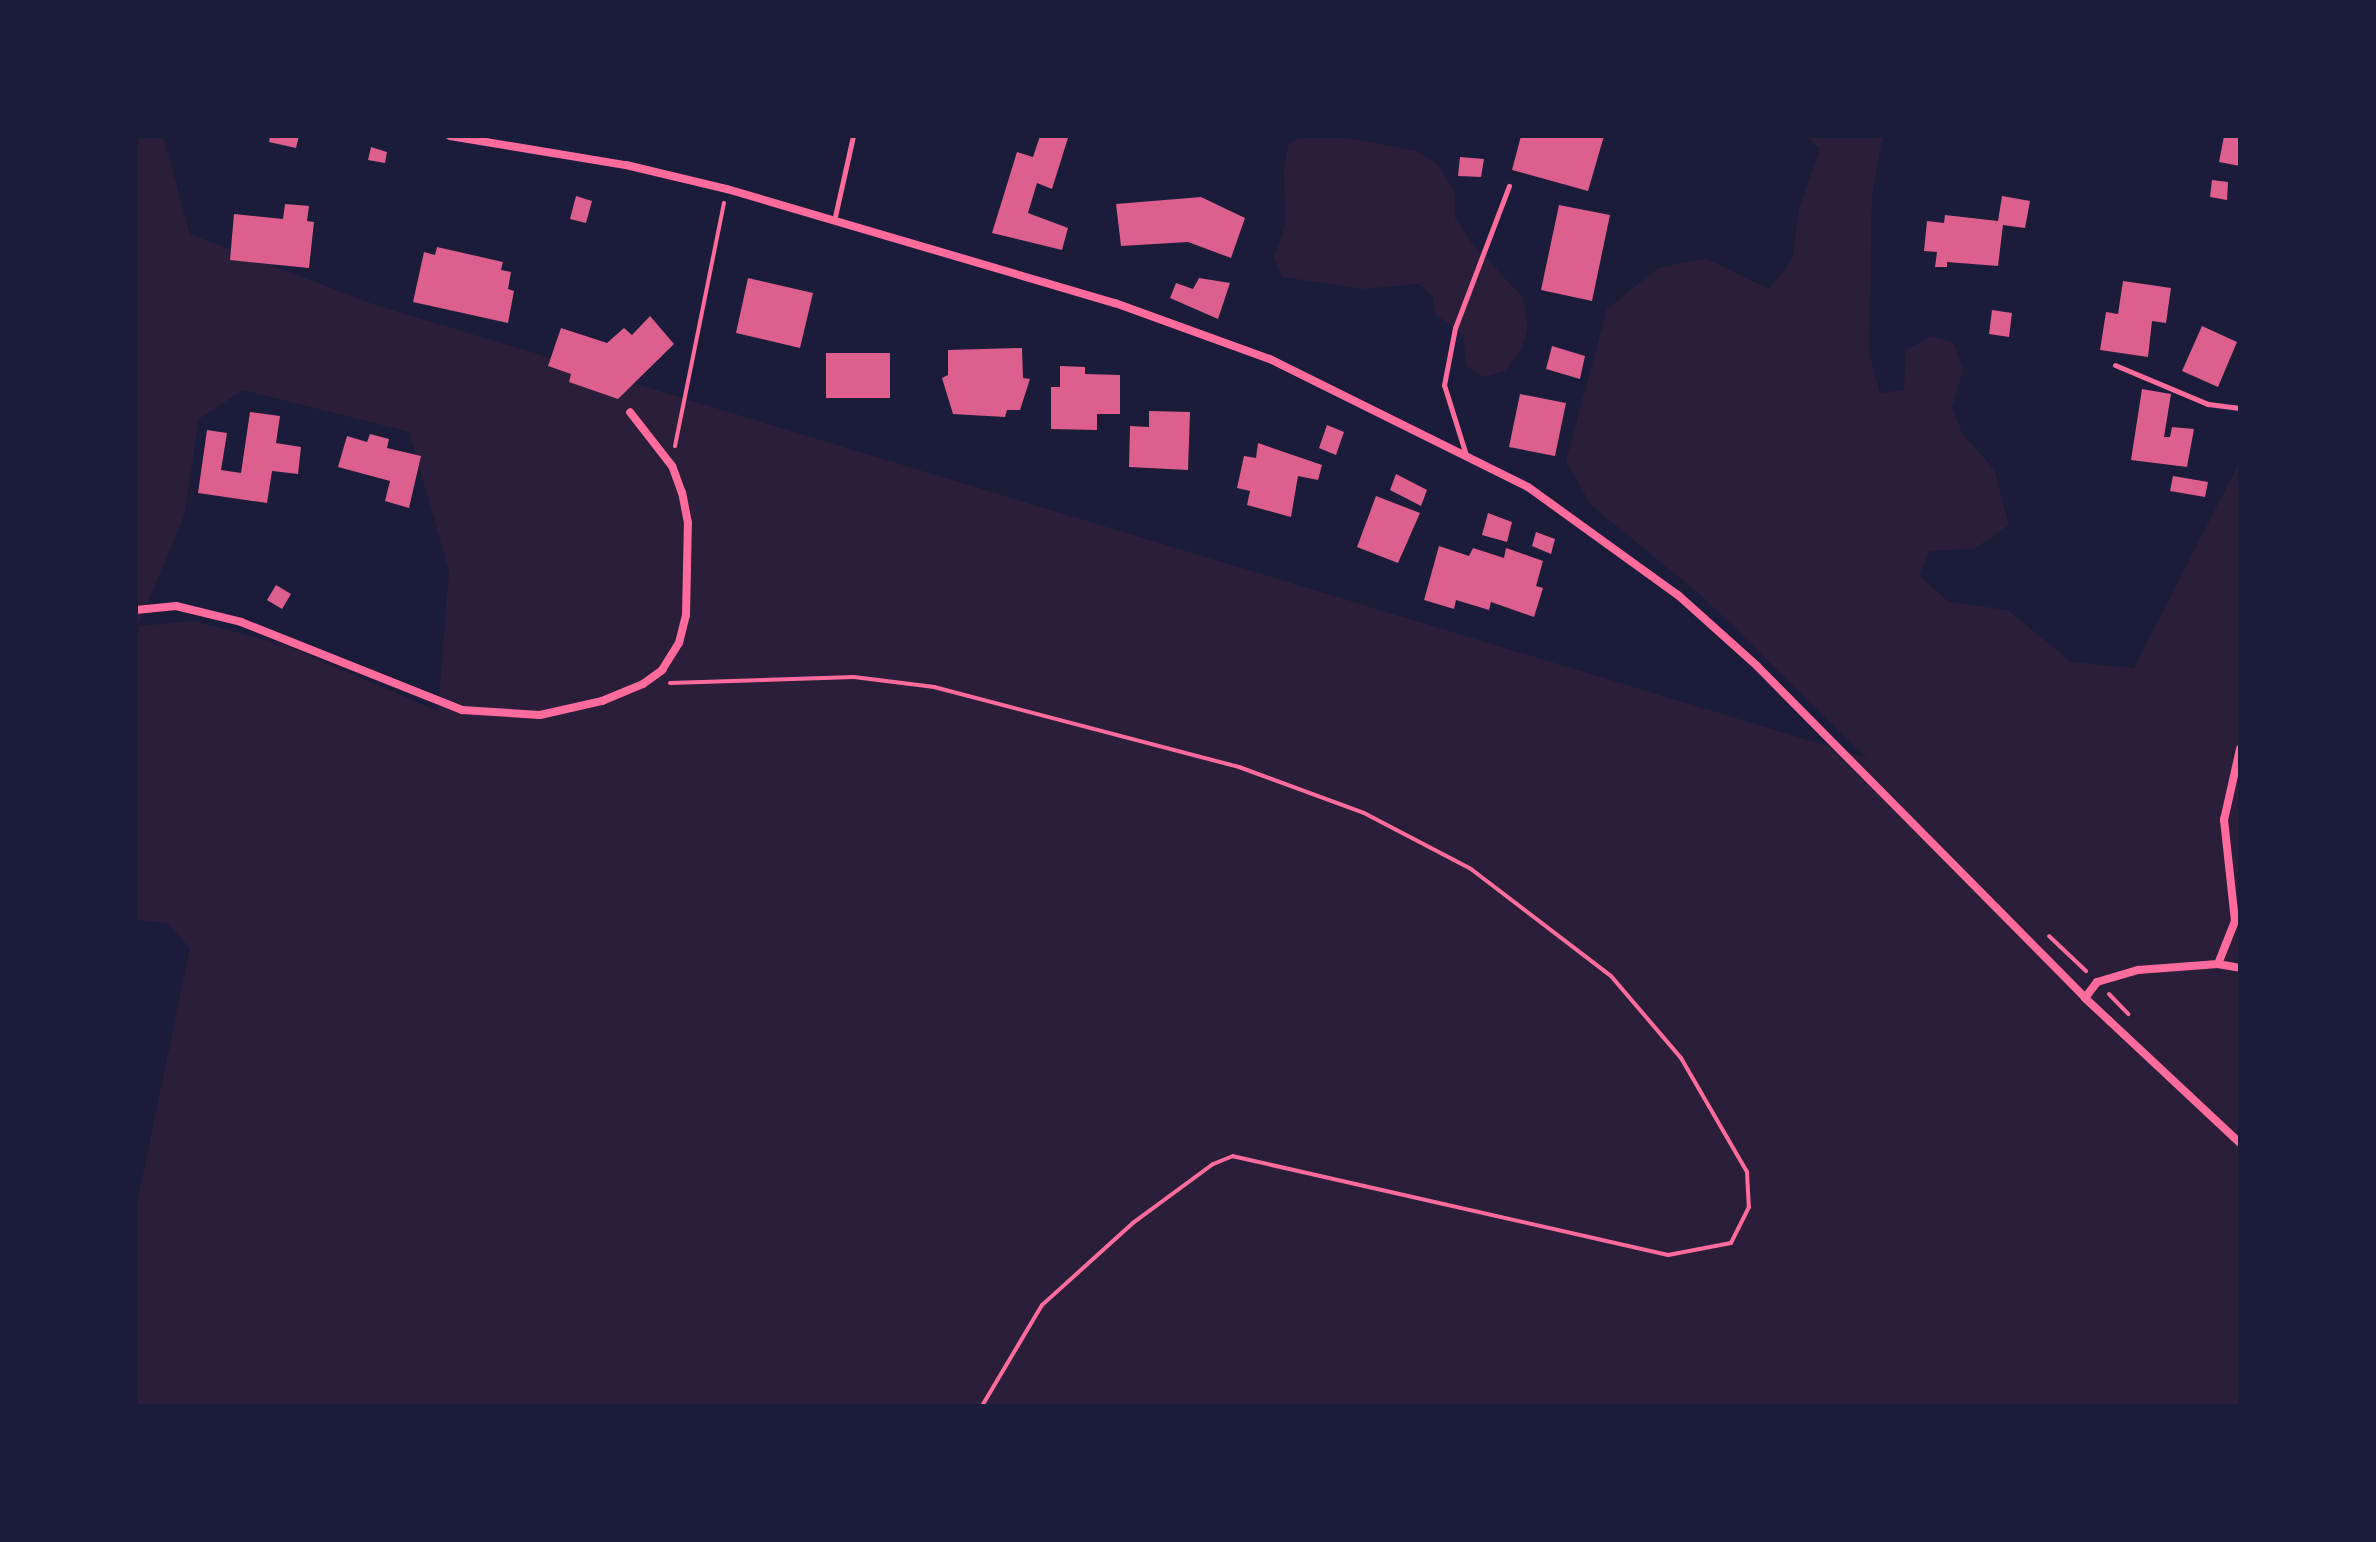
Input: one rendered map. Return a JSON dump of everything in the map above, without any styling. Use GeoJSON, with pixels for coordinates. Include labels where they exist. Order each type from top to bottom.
{"type":"FeatureCollection","features":[{"type":"Feature","properties":{"kind":"street"},"geometry":{"type":"LineString","coordinates":[[450,136],[626,165],[727,189],[1188,328],[1270,359],[1466,455],[1586,524],[1678,595],[1757,666],[2085,998],[2240,1143]]}},
{"type":"Feature","properties":{"kind":"street"},"geometry":{"type":"LineString","coordinates":[[136,610],[176,606],[241,622],[462,710],[540,715],[602,701],[643,684],[674,655],[686,615],[688,523],[672,466],[630,412]]}},
{"type":"Feature","properties":{"kind":"street"},"geometry":{"type":"LineString","coordinates":[[2218,964],[2235,921],[2224,820],[2240,749]]}},
{"type":"Feature","properties":{"kind":"street"},"geometry":{"type":"LineString","coordinates":[[2085,998],[2097,982],[2138,970],[2218,964],[2240,968]]}},
{"type":"Feature","properties":{"kind":"lane"},"geometry":{"type":"LineString","coordinates":[[834,221],[853,136]]}},
{"type":"Feature","properties":{"kind":"lane"},"geometry":{"type":"LineString","coordinates":[[1466,455],[1444,385],[1455,328],[1509,186]]}},
{"type":"Feature","properties":{"kind":"lane"},"geometry":{"type":"LineString","coordinates":[[2115,365],[2208,404],[2240,408]]}},
{"type":"Feature","properties":{"kind":"path"},"geometry":{"type":"LineString","coordinates":[[672,466],[727,189]]}},
{"type":"Feature","properties":{"kind":"path"},"geometry":{"type":"LineString","coordinates":[[643,684],[854,677],[934,687],[1239,767],[1364,813],[1471,869],[1611,976],[1681,1058],[1747,1172],[1749,1207],[1731,1243],[1668,1255],[1233,1156],[1213,1164],[1134,1222],[1042,1305],[982,1406]]}},
{"type":"Feature","properties":{"kind":"shaded area"},"geometry":{"type":"Polygon","coordinates":[[[136,136],[163,136],[190,234],[373,304],[1867,758],[1703,597],[1591,505],[1566,461],[1607,309],[1658,268],[1706,258],[1769,289],[1792,260],[1799,209],[1820,148],[1806,136],[1883,136],[1872,194],[1869,352],[1880,393],[1904,390],[1906,350],[1932,336],[1954,343],[1963,370],[1952,407],[1963,435],[1994,469],[2009,525],[1974,549],[1930,551],[1919,575],[1949,602],[2008,610],[2071,662],[2134,668],[2240,461],[2240,1406],[136,1406],[136,1208],[190,948],[167,923],[136,920],[136,136]],[[243,390],[199,419],[184,516],[138,626],[194,621],[282,644],[438,711],[449,571],[409,432],[243,390]]]}},
{"type":"Feature","properties":{"kind":"shaded area"},"geometry":{"type":"Polygon","coordinates":[[[1302,136],[1338,136],[1417,151],[1438,165],[1454,190],[1455,218],[1473,245],[1523,297],[1528,328],[1522,348],[1506,371],[1484,377],[1466,366],[1463,334],[1435,314],[1433,296],[1419,284],[1364,289],[1282,277],[1274,258],[1285,226],[1284,166],[1289,144],[1302,136]]]}},
{"type":"Feature","properties":{"kind":"building"},"geometry":{"type":"Polygon","coordinates":[[[270,136],[299,136],[296,148],[269,142],[270,136]]]}},
{"type":"Feature","properties":{"kind":"building"},"geometry":{"type":"Polygon","coordinates":[[[1040,136],[1068,138],[1052,189],[1037,183],[1028,213],[1068,228],[1062,250],[992,233],[1017,152],[1033,157],[1040,136]]]}},
{"type":"Feature","properties":{"kind":"building"},"geometry":{"type":"Polygon","coordinates":[[[1521,136],[1604,136],[1588,191],[1512,170],[1521,136]]]}},
{"type":"Feature","properties":{"kind":"building"},"geometry":{"type":"Polygon","coordinates":[[[2224,136],[2240,136],[2240,166],[2219,162],[2224,136]]]}},
{"type":"Feature","properties":{"kind":"building"},"geometry":{"type":"Polygon","coordinates":[[[371,147],[387,152],[385,163],[368,160],[371,147]]]}},
{"type":"Feature","properties":{"kind":"building"},"geometry":{"type":"Polygon","coordinates":[[[1460,157],[1484,159],[1481,177],[1458,176],[1460,157]]]}},
{"type":"Feature","properties":{"kind":"building"},"geometry":{"type":"Polygon","coordinates":[[[2212,180],[2228,182],[2227,200],[2210,197],[2212,180]]]}},
{"type":"Feature","properties":{"kind":"building"},"geometry":{"type":"Polygon","coordinates":[[[576,196],[592,201],[586,223],[570,219],[576,196]]]}},
{"type":"Feature","properties":{"kind":"building"},"geometry":{"type":"Polygon","coordinates":[[[2002,196],[2030,201],[2025,228],[2003,225],[1998,266],[1947,262],[1947,267],[1935,267],[1937,252],[1924,251],[1927,221],[1944,223],[1945,215],[1998,221],[2002,196]]]}},
{"type":"Feature","properties":{"kind":"building"},"geometry":{"type":"Polygon","coordinates":[[[1201,197],[1245,218],[1231,258],[1188,242],[1121,246],[1116,204],[1201,197]]]}},
{"type":"Feature","properties":{"kind":"building"},"geometry":{"type":"Polygon","coordinates":[[[285,204],[309,206],[307,221],[314,222],[309,268],[230,260],[234,214],[283,219],[285,204]]]}},
{"type":"Feature","properties":{"kind":"building"},"geometry":{"type":"Polygon","coordinates":[[[1559,205],[1610,215],[1592,301],[1541,290],[1559,205]]]}},
{"type":"Feature","properties":{"kind":"building"},"geometry":{"type":"Polygon","coordinates":[[[437,247],[503,262],[501,270],[511,272],[508,289],[514,291],[508,323],[413,302],[424,252],[435,255],[437,247]]]}},
{"type":"Feature","properties":{"kind":"building"},"geometry":{"type":"Polygon","coordinates":[[[748,278],[813,293],[800,348],[736,333],[748,278]]]}},
{"type":"Feature","properties":{"kind":"building"},"geometry":{"type":"Polygon","coordinates":[[[1199,278],[1230,283],[1218,319],[1170,298],[1176,283],[1193,289],[1199,278]]]}},
{"type":"Feature","properties":{"kind":"building"},"geometry":{"type":"Polygon","coordinates":[[[2123,281],[2171,288],[2166,323],[2152,321],[2148,357],[2100,350],[2106,312],[2118,314],[2123,281]]]}},
{"type":"Feature","properties":{"kind":"building"},"geometry":{"type":"Polygon","coordinates":[[[1992,310],[2012,313],[2009,337],[1989,334],[1992,310]]]}},
{"type":"Feature","properties":{"kind":"building"},"geometry":{"type":"Polygon","coordinates":[[[650,316],[674,344],[618,399],[569,382],[571,374],[548,366],[561,328],[607,343],[624,328],[632,335],[650,316]]]}},
{"type":"Feature","properties":{"kind":"building"},"geometry":{"type":"Polygon","coordinates":[[[2202,326],[2237,342],[2218,387],[2182,371],[2202,326]]]}},
{"type":"Feature","properties":{"kind":"building"},"geometry":{"type":"Polygon","coordinates":[[[1552,346],[1585,356],[1580,379],[1546,369],[1552,346]]]}},
{"type":"Feature","properties":{"kind":"building"},"geometry":{"type":"Polygon","coordinates":[[[1022,348],[1023,378],[1030,379],[1020,410],[1007,410],[1005,417],[953,414],[942,378],[948,375],[948,350],[1022,348]]]}},
{"type":"Feature","properties":{"kind":"building"},"geometry":{"type":"Polygon","coordinates":[[[826,353],[890,353],[890,398],[826,398],[826,353]]]}},
{"type":"Feature","properties":{"kind":"building"},"geometry":{"type":"Polygon","coordinates":[[[1060,366],[1085,367],[1085,374],[1120,375],[1120,414],[1097,414],[1097,430],[1051,429],[1051,387],[1060,387],[1060,366]]]}},
{"type":"Feature","properties":{"kind":"building"},"geometry":{"type":"Polygon","coordinates":[[[2142,389],[2171,394],[2164,437],[2170,437],[2172,427],[2194,429],[2187,467],[2131,460],[2142,389]]]}},
{"type":"Feature","properties":{"kind":"building"},"geometry":{"type":"Polygon","coordinates":[[[1520,394],[1566,403],[1555,456],[1509,447],[1520,394]]]}},
{"type":"Feature","properties":{"kind":"building"},"geometry":{"type":"Polygon","coordinates":[[[1149,411],[1190,412],[1188,470],[1129,467],[1130,426],[1149,427],[1149,411]]]}},
{"type":"Feature","properties":{"kind":"building"},"geometry":{"type":"Polygon","coordinates":[[[250,412],[280,416],[276,443],[301,447],[298,474],[272,471],[267,503],[198,493],[207,430],[227,433],[221,470],[241,473],[250,412]]]}},
{"type":"Feature","properties":{"kind":"building"},"geometry":{"type":"Polygon","coordinates":[[[1327,425],[1344,432],[1336,455],[1319,448],[1327,425]]]}},
{"type":"Feature","properties":{"kind":"building"},"geometry":{"type":"Polygon","coordinates":[[[370,434],[389,439],[387,448],[421,456],[409,508],[385,501],[390,481],[338,467],[347,436],[367,442],[370,434]]]}},
{"type":"Feature","properties":{"kind":"building"},"geometry":{"type":"Polygon","coordinates":[[[1258,443],[1322,465],[1318,480],[1298,476],[1291,517],[1247,505],[1250,491],[1237,488],[1244,456],[1256,458],[1258,443]]]}},
{"type":"Feature","properties":{"kind":"building"},"geometry":{"type":"Polygon","coordinates":[[[1396,474],[1427,490],[1421,506],[1390,490],[1396,474]]]}},
{"type":"Feature","properties":{"kind":"building"},"geometry":{"type":"Polygon","coordinates":[[[2173,476],[2208,482],[2205,497],[2170,491],[2173,476]]]}},
{"type":"Feature","properties":{"kind":"building"},"geometry":{"type":"Polygon","coordinates":[[[1376,496],[1420,513],[1398,563],[1357,547],[1376,496]]]}},
{"type":"Feature","properties":{"kind":"building"},"geometry":{"type":"Polygon","coordinates":[[[1488,513],[1512,522],[1507,542],[1482,535],[1488,513]]]}},
{"type":"Feature","properties":{"kind":"building"},"geometry":{"type":"Polygon","coordinates":[[[1536,532],[1555,539],[1551,554],[1532,546],[1536,532]]]}},
{"type":"Feature","properties":{"kind":"building"},"geometry":{"type":"Polygon","coordinates":[[[1439,546],[1469,556],[1473,548],[1504,558],[1506,548],[1543,561],[1536,586],[1543,588],[1534,617],[1491,602],[1489,610],[1456,600],[1454,609],[1424,600],[1439,546]]]}},
{"type":"Feature","properties":{"kind":"building"},"geometry":{"type":"Polygon","coordinates":[[[276,585],[291,594],[282,609],[267,600],[276,585]]]}}]}
